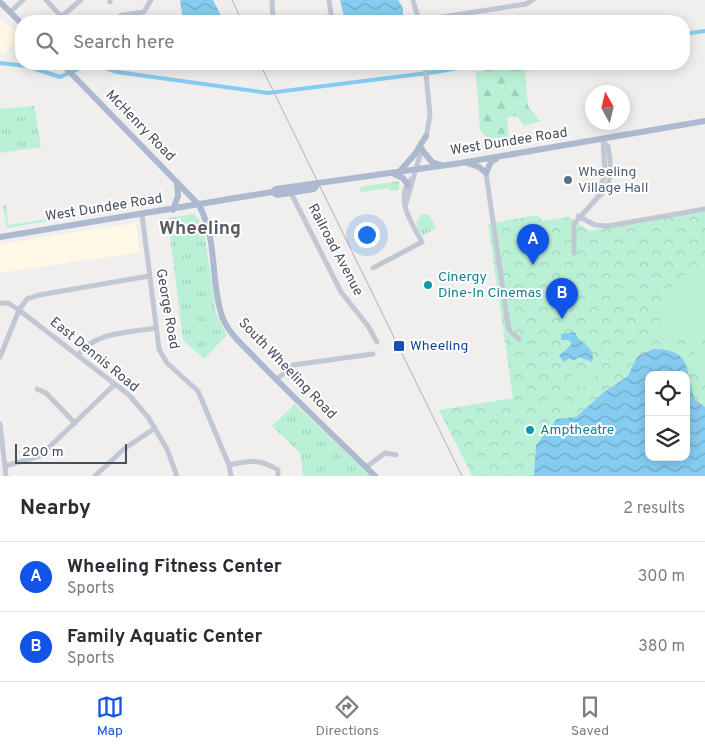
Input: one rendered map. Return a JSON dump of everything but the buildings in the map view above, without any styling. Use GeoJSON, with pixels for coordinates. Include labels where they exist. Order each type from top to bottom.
{"type":"FeatureCollection","features":[{"type":"Feature","properties":{"kind":"main road"},"geometry":{"type":"LineString","coordinates":[[0,2],[15,17]]}},
{"type":"Feature","properties":{"kind":"main road","name":"McHenry Road"},"geometry":{"type":"LineString","coordinates":[[69,70],[199,205]]}},
{"type":"Feature","properties":{"kind":"main road","name":"West Dundee Road"},"geometry":{"type":"LineString","coordinates":[[0,237],[173,210],[313,183],[317,185],[396,173],[414,173],[442,166],[604,141],[705,121]]}},
{"type":"Feature","properties":{"kind":"main road"},"geometry":{"type":"LineString","coordinates":[[408,185],[396,173],[415,154],[426,136]]}},
{"type":"Feature","properties":{"kind":"main road"},"geometry":{"type":"LineString","coordinates":[[422,150],[432,162],[442,166]]}},
{"type":"Feature","properties":{"kind":"main road"},"geometry":{"type":"LineString","coordinates":[[461,163],[473,164],[486,173],[491,162],[499,156]]}},
{"type":"Feature","properties":{"kind":"main road"},"geometry":{"type":"LineString","coordinates":[[173,210],[178,196],[177,183]]}},
{"type":"Feature","properties":{"kind":"main road","name":"West Dundee Road"},"geometry":{"type":"LineString","coordinates":[[272,192],[277,195],[291,193],[314,189],[317,185]]}},
{"type":"Feature","properties":{"kind":"main road","name":"South Wheeling Road"},"geometry":{"type":"LineString","coordinates":[[199,205],[205,217],[212,241],[220,313],[225,323],[276,380],[375,476]]}},
{"type":"Feature","properties":{"kind":"street"},"geometry":{"type":"LineString","coordinates":[[10,12],[23,0]]}},
{"type":"Feature","properties":{"kind":"street"},"geometry":{"type":"LineString","coordinates":[[46,0],[60,15]]}},
{"type":"Feature","properties":{"kind":"street"},"geometry":{"type":"LineString","coordinates":[[64,15],[81,0]]}},
{"type":"Feature","properties":{"kind":"street"},"geometry":{"type":"LineString","coordinates":[[122,15],[144,12],[151,0]]}},
{"type":"Feature","properties":{"kind":"street"},"geometry":{"type":"LineString","coordinates":[[272,0],[273,15]]}},
{"type":"Feature","properties":{"kind":"street"},"geometry":{"type":"LineString","coordinates":[[329,0],[331,15]]}},
{"type":"Feature","properties":{"kind":"street"},"geometry":{"type":"LineString","coordinates":[[414,0],[417,15]]}},
{"type":"Feature","properties":{"kind":"street"},"geometry":{"type":"LineString","coordinates":[[456,15],[526,4],[533,0]]}},
{"type":"Feature","properties":{"kind":"street"},"geometry":{"type":"LineString","coordinates":[[373,268],[422,242],[406,213],[403,200],[422,150],[430,121],[426,70]]}},
{"type":"Feature","properties":{"kind":"street"},"geometry":{"type":"LineString","coordinates":[[574,253],[572,232],[578,216],[598,197],[605,173],[604,141]]}},
{"type":"Feature","properties":{"kind":"street"},"geometry":{"type":"LineString","coordinates":[[405,207],[414,180],[414,173]]}},
{"type":"Feature","properties":{"kind":"street"},"geometry":{"type":"LineString","coordinates":[[486,173],[508,325],[510,331],[519,339]]}},
{"type":"Feature","properties":{"kind":"street","name":"Railroad Avenue"},"geometry":{"type":"LineString","coordinates":[[291,193],[341,292],[368,326],[376,342]]}},
{"type":"Feature","properties":{"kind":"street"},"geometry":{"type":"LineString","coordinates":[[578,216],[595,225],[608,226],[705,209]]}},
{"type":"Feature","properties":{"kind":"street","name":"George Road"},"geometry":{"type":"LineString","coordinates":[[142,214],[160,349],[167,363],[198,391],[230,465],[231,476]]}},
{"type":"Feature","properties":{"kind":"street"},"geometry":{"type":"LineString","coordinates":[[0,357],[19,310],[27,299],[39,295],[149,276]]}},
{"type":"Feature","properties":{"kind":"street","name":"East Dennis Road"},"geometry":{"type":"LineString","coordinates":[[0,302],[8,303],[19,310],[129,395],[155,428],[167,449],[177,476]]}},
{"type":"Feature","properties":{"kind":"street"},"geometry":{"type":"LineString","coordinates":[[78,355],[88,344],[99,338],[156,328]]}},
{"type":"Feature","properties":{"kind":"street"},"geometry":{"type":"LineString","coordinates":[[276,380],[288,368],[298,364],[373,354]]}},
{"type":"Feature","properties":{"kind":"street"},"geometry":{"type":"LineString","coordinates":[[5,466],[40,456],[114,385]]}},
{"type":"Feature","properties":{"kind":"street"},"geometry":{"type":"LineString","coordinates":[[37,389],[46,392],[75,423]]}},
{"type":"Feature","properties":{"kind":"street"},"geometry":{"type":"LineString","coordinates":[[0,424],[6,476]]}},
{"type":"Feature","properties":{"kind":"street"},"geometry":{"type":"LineString","coordinates":[[95,476],[111,460],[155,428]]}},
{"type":"Feature","properties":{"kind":"street"},"geometry":{"type":"LineString","coordinates":[[366,467],[385,453],[396,455]]}},
{"type":"Feature","properties":{"kind":"street"},"geometry":{"type":"LineString","coordinates":[[230,465],[249,460],[265,461],[278,470],[278,476]]}},
{"type":"Feature","properties":{"kind":"shaded area"},"geometry":{"type":"Polygon","coordinates":[[[0,18],[15,32],[15,43],[4,54],[0,52],[0,18]]]}},
{"type":"Feature","properties":{"kind":"shaded area"},"geometry":{"type":"Polygon","coordinates":[[[136,223],[140,252],[0,273],[0,244],[136,223]]]}},
{"type":"Feature","properties":{"kind":"green space"},"geometry":{"type":"Polygon","coordinates":[[[488,70],[531,70],[525,71],[528,106],[540,121],[524,126],[517,116],[507,117],[509,142],[491,142],[480,130],[476,72],[488,70]]]}},
{"type":"Feature","properties":{"kind":"green space"},"geometry":{"type":"Polygon","coordinates":[[[34,106],[41,147],[0,153],[0,109],[34,106]]]}},
{"type":"Feature","properties":{"kind":"green space"},"geometry":{"type":"Polygon","coordinates":[[[399,181],[399,190],[390,191],[388,188],[368,191],[368,194],[367,191],[360,192],[360,187],[399,181]]]}},
{"type":"Feature","properties":{"kind":"green space"},"geometry":{"type":"Polygon","coordinates":[[[6,204],[8,225],[48,219],[49,221],[7,228],[3,207],[6,204]]]}},
{"type":"Feature","properties":{"kind":"green space"},"geometry":{"type":"Polygon","coordinates":[[[705,211],[705,476],[472,476],[439,410],[513,398],[488,224],[537,215],[543,221],[568,217],[590,231],[705,211]]]}},
{"type":"Feature","properties":{"kind":"green space"},"geometry":{"type":"Polygon","coordinates":[[[195,214],[204,230],[216,313],[227,335],[204,359],[183,340],[168,218],[195,214]]]}},
{"type":"Feature","properties":{"kind":"green space"},"geometry":{"type":"Polygon","coordinates":[[[422,214],[429,214],[436,228],[422,236],[416,224],[422,214]]]}},
{"type":"Feature","properties":{"kind":"green space"},"geometry":{"type":"Polygon","coordinates":[[[705,263],[705,337],[687,341],[662,336],[659,311],[666,294],[691,268],[705,263]]]}},
{"type":"Feature","properties":{"kind":"green space"},"geometry":{"type":"Polygon","coordinates":[[[705,345],[705,371],[695,356],[693,347],[705,345]]]}},
{"type":"Feature","properties":{"kind":"green space"},"geometry":{"type":"Polygon","coordinates":[[[596,367],[598,373],[588,386],[581,388],[574,384],[571,377],[576,369],[596,367]]]}},
{"type":"Feature","properties":{"kind":"green space"},"geometry":{"type":"Polygon","coordinates":[[[295,404],[371,476],[303,476],[300,453],[272,426],[295,404]]]}},
{"type":"Feature","properties":{"kind":"water"},"geometry":{"type":"Polygon","coordinates":[[[180,0],[213,0],[221,15],[182,15],[180,0]]]}},
{"type":"Feature","properties":{"kind":"water"},"geometry":{"type":"Polygon","coordinates":[[[340,0],[398,0],[403,8],[403,15],[344,15],[340,0]]]}},
{"type":"Feature","properties":{"kind":"water"},"geometry":{"type":"Polygon","coordinates":[[[575,332],[580,340],[590,348],[593,356],[592,362],[579,357],[573,361],[570,358],[564,362],[559,356],[572,344],[569,340],[561,340],[561,334],[575,332]]]}},
{"type":"Feature","properties":{"kind":"water"},"geometry":{"type":"Polygon","coordinates":[[[653,349],[666,350],[681,357],[688,371],[645,371],[645,461],[690,461],[690,380],[695,400],[705,407],[705,476],[534,476],[536,445],[557,419],[576,417],[603,393],[628,376],[637,357],[653,349]]]}},
{"type":"Feature","properties":{"kind":"waterway"},"geometry":{"type":"LineString","coordinates":[[690,33],[705,31]]}},
{"type":"Feature","properties":{"kind":"waterway"},"geometry":{"type":"LineString","coordinates":[[0,63],[15,65]]}},
{"type":"Feature","properties":{"kind":"waterway"},"geometry":{"type":"LineString","coordinates":[[38,70],[60,77],[76,70]]}},
{"type":"Feature","properties":{"kind":"waterway"},"geometry":{"type":"LineString","coordinates":[[112,70],[268,93],[446,70]]}},
{"type":"Feature","properties":{"kind":"railway"},"geometry":{"type":"LineString","coordinates":[[232,0],[239,15]]}},
{"type":"Feature","properties":{"kind":"railway"},"geometry":{"type":"LineString","coordinates":[[263,70],[462,476]]}},
{"type":"Feature","properties":{"kind":"place","name":"Wheeling Village Hall"},"geometry":{"type":"Point","coordinates":[568,180]}},
{"type":"Feature","properties":{"kind":"place","name":"Wheeling Fitness Center"},"geometry":{"type":"Point","coordinates":[533,265]}},
{"type":"Feature","properties":{"kind":"place","name":"Cinergy Dine-In Cinemas"},"geometry":{"type":"Point","coordinates":[428,285]}},
{"type":"Feature","properties":{"kind":"place","name":"Family Aquatic Center"},"geometry":{"type":"Point","coordinates":[562,319]}},
{"type":"Feature","properties":{"kind":"place","name":"Wheeling"},"geometry":{"type":"Point","coordinates":[399,346]}},
{"type":"Feature","properties":{"kind":"place","name":"Amptheatre"},"geometry":{"type":"Point","coordinates":[530,430]}},
{"type":"Feature","properties":{"kind":"district","name":"Wheeling"},"geometry":{"type":"Point","coordinates":[200,229]}}]}
